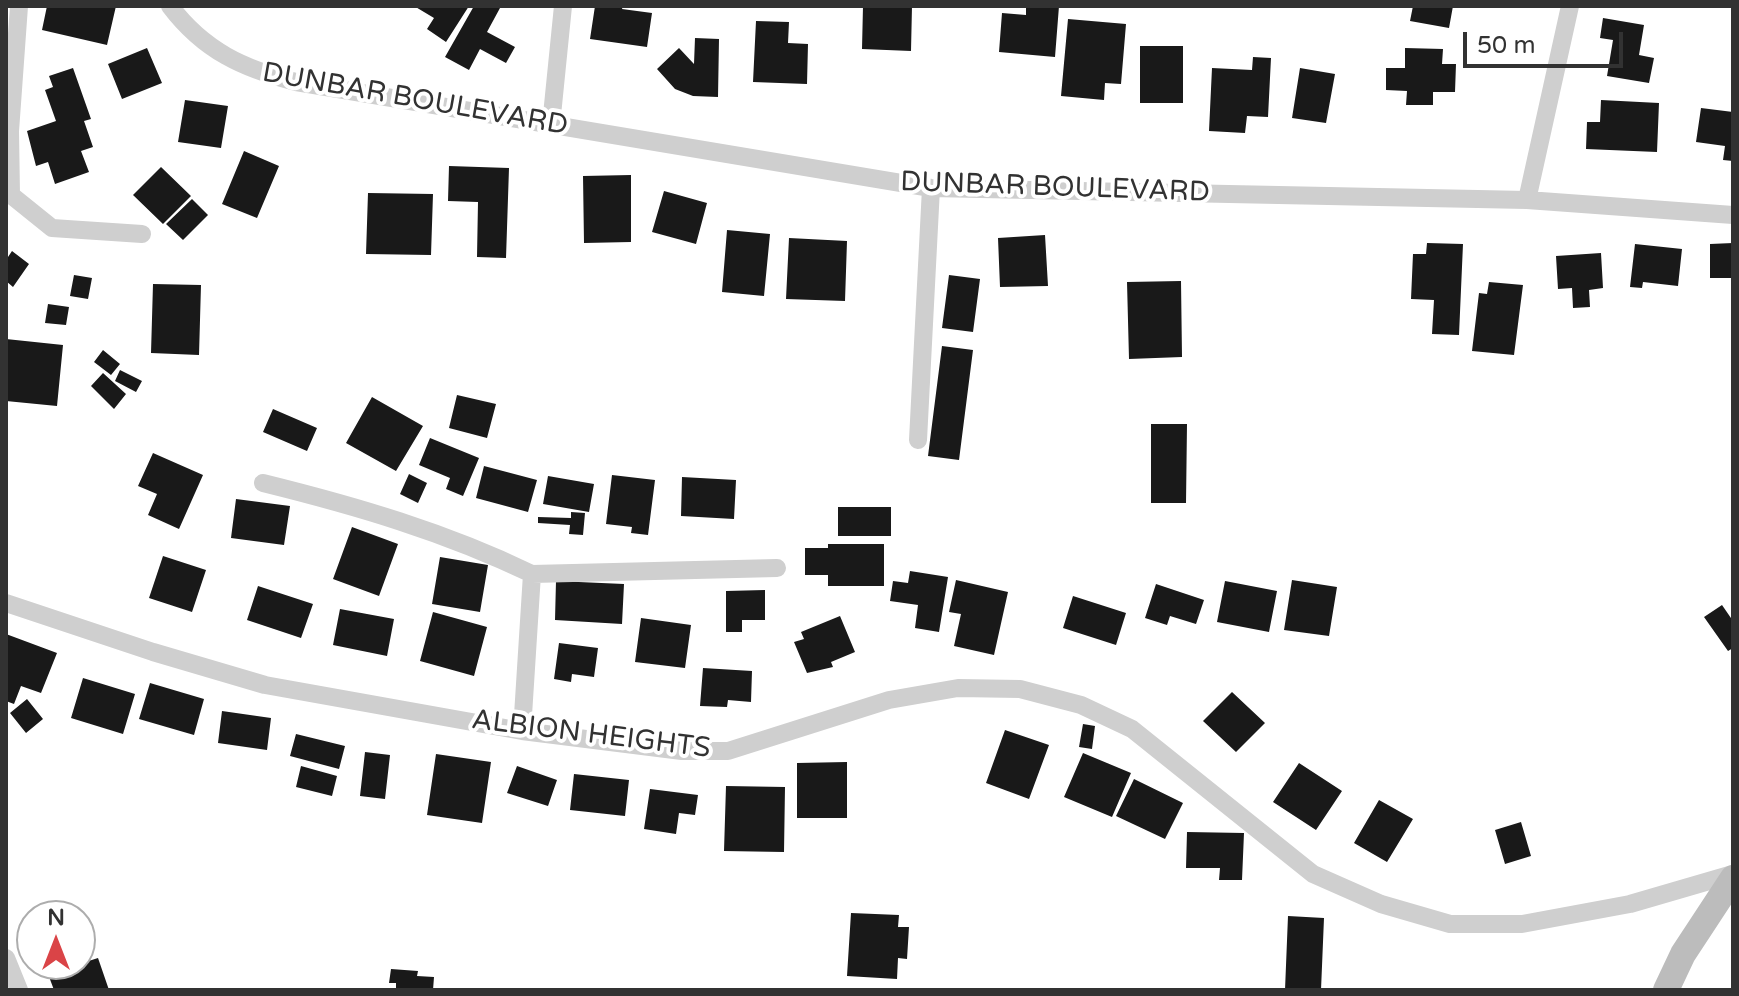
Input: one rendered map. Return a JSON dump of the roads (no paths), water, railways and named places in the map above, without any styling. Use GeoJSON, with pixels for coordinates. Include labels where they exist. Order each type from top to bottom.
{"type":"FeatureCollection","features":[{"type":"Feature","properties":{"kind":"street"},"geometry":{"type":"LineString","coordinates":[[19,6],[10,131],[11,195],[52,228],[142,234]]}},
{"type":"Feature","properties":{"kind":"street","name":"DUNBAR BOULEVARD"},"geometry":{"type":"LineString","coordinates":[[170,6],[210,47],[249,70],[296,82],[931,188],[1527,200],[1733,215]]}},
{"type":"Feature","properties":{"kind":"street"},"geometry":{"type":"LineString","coordinates":[[551,125],[563,6]]}},
{"type":"Feature","properties":{"kind":"street"},"geometry":{"type":"LineString","coordinates":[[1527,200],[1570,6]]}},
{"type":"Feature","properties":{"kind":"street"},"geometry":{"type":"LineString","coordinates":[[918,440],[931,188]]}},
{"type":"Feature","properties":{"kind":"street"},"geometry":{"type":"LineString","coordinates":[[263,483],[353,505],[466,542],[532,574],[777,568]]}},
{"type":"Feature","properties":{"kind":"street"},"geometry":{"type":"LineString","coordinates":[[522,731],[532,574]]}},
{"type":"Feature","properties":{"kind":"street","name":"ALBION HEIGHTS"},"geometry":{"type":"LineString","coordinates":[[6,603],[265,685],[522,731],[682,751],[728,751],[889,700],[958,688],[1020,689],[1081,705],[1132,729],[1313,874],[1381,904],[1450,924],[1522,924],[1630,904],[1733,876]]}},
{"type":"Feature","properties":{"kind":"street"},"geometry":{"type":"LineString","coordinates":[[1666,990],[1683,954],[1733,876]]}},
{"type":"Feature","properties":{"kind":"street"},"geometry":{"type":"LineString","coordinates":[[6,958],[19,990]]}}]}
